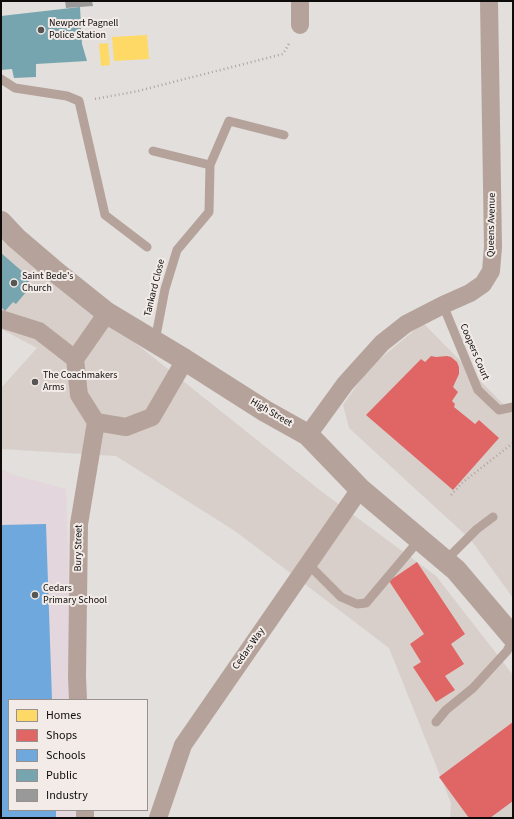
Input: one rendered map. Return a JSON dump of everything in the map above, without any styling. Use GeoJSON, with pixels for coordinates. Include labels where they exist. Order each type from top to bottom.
{"type":"FeatureCollection","features":[{"type":"Feature","properties":{"kind":"street"},"geometry":{"type":"LineString","coordinates":[[300,1],[300,25]]}},
{"type":"Feature","properties":{"kind":"street","name":"Queens Avenue"},"geometry":{"type":"LineString","coordinates":[[308,435],[345,384],[382,343],[406,324],[470,293],[483,284],[490,271],[493,247],[489,1]]}},
{"type":"Feature","properties":{"kind":"street","name":"High Street"},"geometry":{"type":"LineString","coordinates":[[1,222],[16,238],[107,313],[265,411],[308,435],[360,489],[456,570],[513,638]]}},
{"type":"Feature","properties":{"kind":"street"},"geometry":{"type":"LineString","coordinates":[[107,313],[75,359],[79,395],[96,422],[126,427],[152,418],[185,360]]}},
{"type":"Feature","properties":{"kind":"street"},"geometry":{"type":"LineString","coordinates":[[1,319],[39,331],[75,359]]}},
{"type":"Feature","properties":{"kind":"street","name":"Bury Street"},"geometry":{"type":"LineString","coordinates":[[78,699],[79,524],[96,422]]}},
{"type":"Feature","properties":{"kind":"street","name":"Cedars Way"},"geometry":{"type":"LineString","coordinates":[[158,818],[183,745],[360,489]]}},
{"type":"Feature","properties":{"kind":"lane"},"geometry":{"type":"LineString","coordinates":[[1,78],[15,88],[67,96],[79,101],[105,216],[147,247]]}},
{"type":"Feature","properties":{"kind":"lane","name":"Tankard Close"},"geometry":{"type":"LineString","coordinates":[[154,341],[165,289],[177,250],[209,212],[210,165],[229,121],[284,135]]}},
{"type":"Feature","properties":{"kind":"lane"},"geometry":{"type":"LineString","coordinates":[[153,151],[210,165]]}},
{"type":"Feature","properties":{"kind":"lane","name":"Coopers Court"},"geometry":{"type":"LineString","coordinates":[[443,305],[478,390],[499,410],[513,407]]}},
{"type":"Feature","properties":{"kind":"lane"},"geometry":{"type":"LineString","coordinates":[[445,561],[477,529],[493,516]]}},
{"type":"Feature","properties":{"kind":"lane"},"geometry":{"type":"LineString","coordinates":[[308,564],[341,597],[357,604],[366,603],[420,539]]}},
{"type":"Feature","properties":{"kind":"lane"},"geometry":{"type":"LineString","coordinates":[[436,722],[446,710],[478,683],[507,651],[513,638]]}},
{"type":"Feature","properties":{"kind":"path"},"geometry":{"type":"LineString","coordinates":[[79,101],[138,91],[283,54],[300,25]]}},
{"type":"Feature","properties":{"kind":"path"},"geometry":{"type":"LineString","coordinates":[[451,494],[462,483],[513,443]]}},
{"type":"Feature","properties":{"kind":"shaded area"},"geometry":{"type":"Polygon","coordinates":[[[1,236],[321,491],[436,576],[513,675],[513,818],[450,818],[451,803],[389,648],[235,531],[116,456],[1,449],[1,388],[37,348],[1,329],[1,236]]]}},
{"type":"Feature","properties":{"kind":"shaded area"},"geometry":{"type":"Polygon","coordinates":[[[423,323],[513,414],[513,598],[471,540],[349,428],[343,405],[369,368],[423,323]]]}},
{"type":"Feature","properties":{"kind":"shaded area","name":"Cedars Primary School"},"geometry":{"type":"Polygon","coordinates":[[[1,469],[14,475],[66,489],[72,699],[8,699],[8,811],[75,811],[76,818],[1,818],[1,469]]]}},
{"type":"Feature","properties":{"kind":"building: Homes"},"geometry":{"type":"Polygon","coordinates":[[[147,35],[149,59],[114,61],[112,37],[147,35]]]}},
{"type":"Feature","properties":{"kind":"building: Homes"},"geometry":{"type":"Polygon","coordinates":[[[108,43],[110,65],[101,66],[99,44],[108,43]]]}},
{"type":"Feature","properties":{"kind":"building: Shops"},"geometry":{"type":"Polygon","coordinates":[[[431,356],[447,356],[451,357],[457,362],[459,374],[453,387],[458,392],[452,401],[455,404],[454,407],[475,424],[479,420],[499,438],[453,490],[366,415],[421,359],[425,362],[431,356]]]}},
{"type":"Feature","properties":{"kind":"building: Shops"},"geometry":{"type":"Polygon","coordinates":[[[417,562],[465,634],[451,644],[464,664],[445,676],[455,690],[436,702],[413,667],[421,662],[410,644],[424,634],[389,581],[417,562]]]}},
{"type":"Feature","properties":{"kind":"building: Shops"},"geometry":{"type":"Polygon","coordinates":[[[513,722],[513,801],[490,818],[469,818],[439,777],[513,722]]]}},
{"type":"Feature","properties":{"kind":"building: Schools"},"geometry":{"type":"Polygon","coordinates":[[[46,524],[52,699],[8,699],[8,811],[56,811],[56,818],[1,818],[1,525],[46,524]]]}},
{"type":"Feature","properties":{"kind":"building: Public","name":"Newport Pagnell Police Station"},"geometry":{"type":"Polygon","coordinates":[[[80,7],[82,44],[87,61],[36,64],[36,77],[14,78],[12,69],[1,70],[1,16],[80,7]]]}},
{"type":"Feature","properties":{"kind":"building: Public","name":"Saint Bede's Church"},"geometry":{"type":"Polygon","coordinates":[[[1,253],[31,279],[23,288],[27,291],[16,304],[13,302],[5,311],[1,307],[1,253]]]}},
{"type":"Feature","properties":{"kind":"building: Industry"},"geometry":{"type":"Polygon","coordinates":[[[65,1],[92,1],[93,6],[66,8],[65,1]]]}},
{"type":"Feature","properties":{"kind":"place","name":"Newport Pagnell Police Station"},"geometry":{"type":"Point","coordinates":[41,30]}},
{"type":"Feature","properties":{"kind":"place","name":"Saint Bede's Church"},"geometry":{"type":"Point","coordinates":[14,283]}},
{"type":"Feature","properties":{"kind":"place","name":"The Coachmakers Arms"},"geometry":{"type":"Point","coordinates":[35,382]}},
{"type":"Feature","properties":{"kind":"place","name":"Cedars Primary School"},"geometry":{"type":"Point","coordinates":[35,595]}}]}
